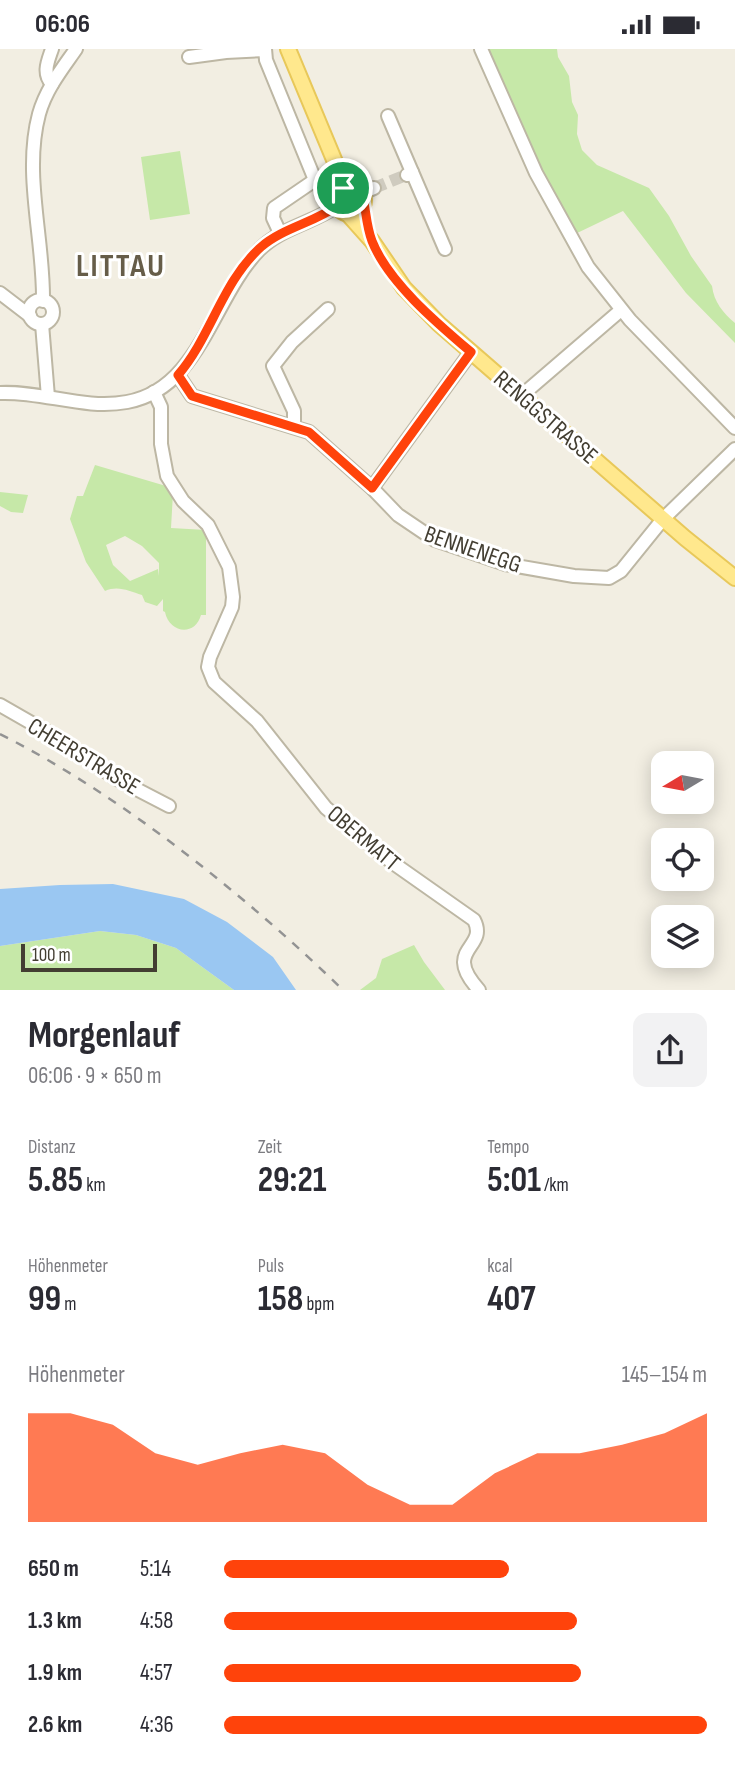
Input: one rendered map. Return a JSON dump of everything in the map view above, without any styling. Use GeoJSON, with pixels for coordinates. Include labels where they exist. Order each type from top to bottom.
{"type":"FeatureCollection","features":[{"type":"Feature","properties":{"kind":"main road"},"geometry":{"type":"LineString","coordinates":[[288,49],[345,186]]}},
{"type":"Feature","properties":{"kind":"main road"},"geometry":{"type":"LineString","coordinates":[[345,186],[356,187],[366,195],[357,211],[342,210],[338,193],[345,186]]}},
{"type":"Feature","properties":{"kind":"main road","name":"RENGGSTRASSE"},"geometry":{"type":"LineString","coordinates":[[366,195],[372,241]]}},
{"type":"Feature","properties":{"kind":"main road","name":"RENGGSTRASSE"},"geometry":{"type":"LineString","coordinates":[[342,210],[372,241],[410,294],[471,352],[735,578]]}},
{"type":"Feature","properties":{"kind":"street"},"geometry":{"type":"LineString","coordinates":[[52,49],[46,70],[47,79],[52,84]]}},
{"type":"Feature","properties":{"kind":"street"},"geometry":{"type":"LineString","coordinates":[[0,293],[31,307],[49,304],[53,311],[49,321],[36,323],[31,307],[34,140],[40,112],[52,84],[76,49]]}},
{"type":"Feature","properties":{"kind":"street"},"geometry":{"type":"LineString","coordinates":[[481,49],[536,173],[588,267],[621,310],[735,428]]}},
{"type":"Feature","properties":{"kind":"street"},"geometry":{"type":"LineString","coordinates":[[189,57],[265,50],[266,59],[315,180],[274,208],[273,218],[281,233]]}},
{"type":"Feature","properties":{"kind":"street"},"geometry":{"type":"LineString","coordinates":[[388,116],[409,174],[445,249]]}},
{"type":"Feature","properties":{"kind":"street"},"geometry":{"type":"LineString","coordinates":[[0,393],[107,404],[135,401],[154,392],[178,375],[195,352],[239,272],[261,247],[281,233],[342,210]]}},
{"type":"Feature","properties":{"kind":"street"},"geometry":{"type":"LineString","coordinates":[[294,427],[294,411],[273,366],[292,342],[328,309]]}},
{"type":"Feature","properties":{"kind":"street"},"geometry":{"type":"LineString","coordinates":[[521,396],[621,310]]}},
{"type":"Feature","properties":{"kind":"street"},"geometry":{"type":"LineString","coordinates":[[42,324],[48,397]]}},
{"type":"Feature","properties":{"kind":"street"},"geometry":{"type":"LineString","coordinates":[[372,488],[471,352]]}},
{"type":"Feature","properties":{"kind":"street","name":"BENNENEGG"},"geometry":{"type":"LineString","coordinates":[[178,375],[192,396],[309,432],[405,521],[435,540],[505,564],[595,578],[609,578],[621,571],[663,519],[735,449]]}},
{"type":"Feature","properties":{"kind":"street","name":"OBERMATT"},"geometry":{"type":"LineString","coordinates":[[154,392],[161,407],[161,445],[167,476],[183,501],[208,525],[229,567],[232,607],[210,657],[208,667],[214,682],[257,721],[326,808],[393,863],[474,920],[477,930],[474,942],[464,954],[463,964],[467,977],[479,990]]}},
{"type":"Feature","properties":{"kind":"street","name":"CHEERSTRASSE"},"geometry":{"type":"LineString","coordinates":[[0,705],[61,740],[115,778],[169,806]]}},
{"type":"Feature","properties":{"kind":"green space"},"geometry":{"type":"Polygon","coordinates":[[[489,49],[557,49],[558,57],[569,76],[572,102],[578,115],[577,134],[582,150],[597,165],[649,188],[712,286],[720,307],[735,323],[735,343],[686,293],[623,211],[573,235],[554,203],[489,49]]]}},
{"type":"Feature","properties":{"kind":"green space"},"geometry":{"type":"Polygon","coordinates":[[[180,151],[190,214],[150,220],[141,157],[180,151]]]}},
{"type":"Feature","properties":{"kind":"green space"},"geometry":{"type":"Polygon","coordinates":[[[95,465],[166,486],[173,493],[171,528],[206,530],[206,615],[201,615],[193,627],[182,630],[167,619],[163,611],[163,599],[157,606],[145,602],[142,595],[128,590],[105,591],[86,562],[70,519],[77,496],[83,496],[95,465]],[[125,536],[106,545],[113,565],[130,581],[158,569],[159,576],[159,563],[142,546],[125,536]]]}},
{"type":"Feature","properties":{"kind":"green space"},"geometry":{"type":"Polygon","coordinates":[[[0,492],[28,495],[23,513],[11,512],[0,506],[0,492]]]}},
{"type":"Feature","properties":{"kind":"green space"},"geometry":{"type":"Polygon","coordinates":[[[100,931],[136,935],[176,948],[234,990],[0,990],[0,946],[100,931]]]}},
{"type":"Feature","properties":{"kind":"green space"},"geometry":{"type":"Polygon","coordinates":[[[414,945],[445,990],[360,990],[376,978],[382,959],[414,945]]]}},
{"type":"Feature","properties":{"kind":"water"},"geometry":{"type":"Polygon","coordinates":[[[113,884],[184,899],[227,922],[273,957],[296,990],[234,990],[176,948],[136,935],[100,931],[0,946],[0,889],[113,884]]]}},
{"type":"Feature","properties":{"kind":"tunnel"},"geometry":{"type":"LineString","coordinates":[[374,188],[406,175]]}},
{"type":"Feature","properties":{"kind":"railway"},"geometry":{"type":"LineString","coordinates":[[0,734],[91,787],[181,850],[266,919],[343,990]]}},
{"type":"Feature","properties":{"kind":"district","name":"LITTAU"},"geometry":{"type":"Point","coordinates":[121,265]}},
{"type":"Feature","properties":{"kind":"route"},"geometry":{"type":"LineString","coordinates":[[353,186],[362,193],[372,241],[404,288],[471,352],[372,488],[309,432],[192,396],[178,375],[195,352],[239,272],[250,259],[261,247],[281,233],[337,206],[336,197],[343,188],[353,186]]}}]}
